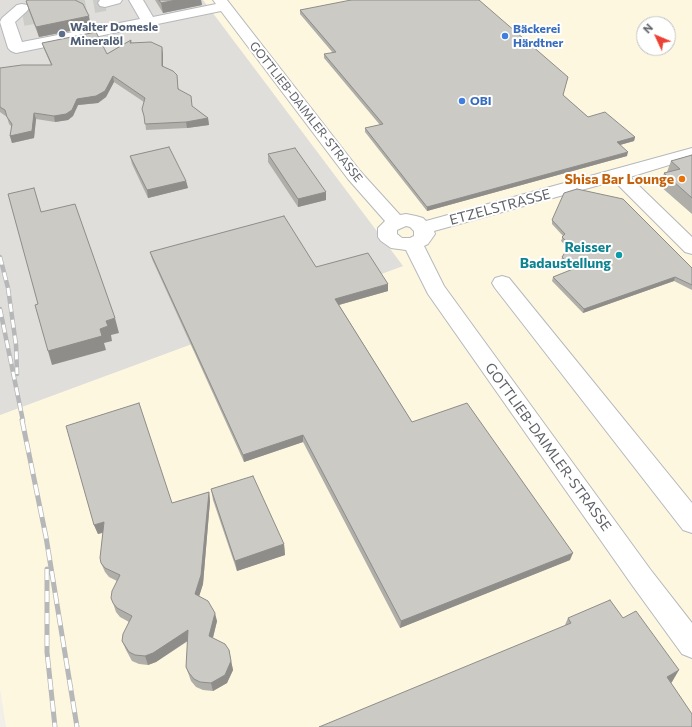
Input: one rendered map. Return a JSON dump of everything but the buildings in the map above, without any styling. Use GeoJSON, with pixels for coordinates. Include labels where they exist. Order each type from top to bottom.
{"type":"FeatureCollection","features":[{"type":"Feature","properties":{"kind":"street"},"geometry":{"type":"LineString","coordinates":[[136,0],[149,22]]}},
{"type":"Feature","properties":{"kind":"street"},"geometry":{"type":"LineString","coordinates":[[22,13],[7,21],[16,48],[149,22],[222,3]]}},
{"type":"Feature","properties":{"kind":"street","name":"GOTTLIEB-DAIMLER-STRASSE"},"geometry":{"type":"LineString","coordinates":[[222,3],[354,175],[396,222],[387,228],[388,237],[398,244],[418,236],[435,289],[641,577],[692,645]]}},
{"type":"Feature","properties":{"kind":"street","name":"ETZELSTRASSE"},"geometry":{"type":"LineString","coordinates":[[418,236],[692,153]]}},
{"type":"Feature","properties":{"kind":"street"},"geometry":{"type":"LineString","coordinates":[[618,175],[692,248]]}},
{"type":"Feature","properties":{"kind":"street"},"geometry":{"type":"LineString","coordinates":[[502,283],[692,522]]}},
{"type":"Feature","properties":{"kind":"shaded area"},"geometry":{"type":"Polygon","coordinates":[[[0,0],[203,0],[403,266],[0,415],[0,0]]]}},
{"type":"Feature","properties":{"kind":"shaded area"},"geometry":{"type":"Polygon","coordinates":[[[203,0],[692,0],[692,727],[6,727],[0,688],[0,415],[403,266],[203,0]]]}},
{"type":"Feature","properties":{"kind":"tunnel"},"geometry":{"type":"LineString","coordinates":[[23,18],[105,3]]}},
{"type":"Feature","properties":{"kind":"railway"},"geometry":{"type":"LineString","coordinates":[[0,257],[8,288],[16,345],[17,374]]}},
{"type":"Feature","properties":{"kind":"railway"},"geometry":{"type":"LineString","coordinates":[[0,309],[23,421]]}},
{"type":"Feature","properties":{"kind":"railway"},"geometry":{"type":"LineString","coordinates":[[22,420],[46,537],[77,727]]}},
{"type":"Feature","properties":{"kind":"railway"},"geometry":{"type":"LineString","coordinates":[[47,569],[47,652],[55,727]]}},
{"type":"Feature","properties":{"kind":"place","name":"Walter Domesle Mineralöl"},"geometry":{"type":"Point","coordinates":[62,34]}},
{"type":"Feature","properties":{"kind":"place","name":"Bäckerei Härdtner"},"geometry":{"type":"Point","coordinates":[505,36]}},
{"type":"Feature","properties":{"kind":"place","name":"OBI"},"geometry":{"type":"Point","coordinates":[462,101]}},
{"type":"Feature","properties":{"kind":"place","name":"Shisa Bar Lounge"},"geometry":{"type":"Point","coordinates":[682,179]}},
{"type":"Feature","properties":{"kind":"place","name":"Reisser Badaustellung"},"geometry":{"type":"Point","coordinates":[619,255]}}]}
